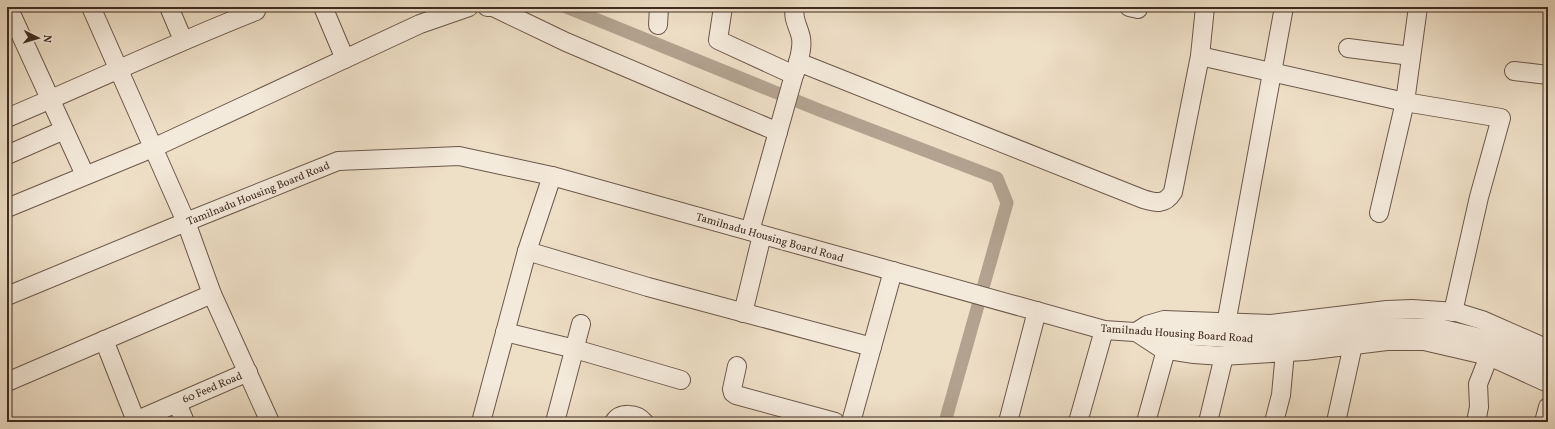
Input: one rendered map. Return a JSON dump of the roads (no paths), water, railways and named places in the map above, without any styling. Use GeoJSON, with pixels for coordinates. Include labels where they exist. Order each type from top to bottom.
{"type":"FeatureCollection","features":[{"type":"Feature","properties":{"kind":"street"},"geometry":{"type":"LineString","coordinates":[[8,7],[85,175]]}},
{"type":"Feature","properties":{"kind":"street"},"geometry":{"type":"LineString","coordinates":[[91,7],[186,222],[212,294],[270,422]]}},
{"type":"Feature","properties":{"kind":"street"},"geometry":{"type":"LineString","coordinates":[[169,7],[183,40]]}},
{"type":"Feature","properties":{"kind":"street"},"geometry":{"type":"LineString","coordinates":[[323,7],[345,59]]}},
{"type":"Feature","properties":{"kind":"street"},"geometry":{"type":"LineString","coordinates":[[7,208],[153,148],[420,24],[469,7]]}},
{"type":"Feature","properties":{"kind":"street"},"geometry":{"type":"LineString","coordinates":[[487,7],[493,7],[559,39],[778,132]]}},
{"type":"Feature","properties":{"kind":"street"},"geometry":{"type":"LineString","coordinates":[[723,7],[718,40],[794,74],[1156,203],[1163,202],[1169,198],[1173,192],[1200,56],[1205,7]]}},
{"type":"Feature","properties":{"kind":"street"},"geometry":{"type":"LineString","coordinates":[[743,313],[756,233],[778,132],[801,49],[798,29],[794,22],[795,7]]}},
{"type":"Feature","properties":{"kind":"street"},"geometry":{"type":"LineString","coordinates":[[1226,324],[1284,7]]}},
{"type":"Feature","properties":{"kind":"street"},"geometry":{"type":"LineString","coordinates":[[1380,213],[1404,102],[1418,7]]}},
{"type":"Feature","properties":{"kind":"street"},"geometry":{"type":"LineString","coordinates":[[7,118],[119,70],[183,40],[256,11]]}},
{"type":"Feature","properties":{"kind":"street"},"geometry":{"type":"LineString","coordinates":[[1348,48],[1411,56]]}},
{"type":"Feature","properties":{"kind":"street"},"geometry":{"type":"LineString","coordinates":[[1200,56],[1404,102],[1501,118],[1479,197],[1453,312]]}},
{"type":"Feature","properties":{"kind":"street"},"geometry":{"type":"LineString","coordinates":[[1514,71],[1548,75]]}},
{"type":"Feature","properties":{"kind":"street"},"geometry":{"type":"LineString","coordinates":[[7,155],[64,130]]}},
{"type":"Feature","properties":{"kind":"street","name":"Tamilnadu Housing Board Road"},"geometry":{"type":"LineString","coordinates":[[8,294],[338,161],[459,156],[552,176],[1104,330],[1136,332]]}},
{"type":"Feature","properties":{"kind":"street"},"geometry":{"type":"LineString","coordinates":[[481,422],[527,251],[552,176]]}},
{"type":"Feature","properties":{"kind":"street"},"geometry":{"type":"LineString","coordinates":[[527,251],[648,287],[872,347]]}},
{"type":"Feature","properties":{"kind":"street"},"geometry":{"type":"LineString","coordinates":[[851,422],[893,271]]}},
{"type":"Feature","properties":{"kind":"street"},"geometry":{"type":"LineString","coordinates":[[7,382],[212,294]]}},
{"type":"Feature","properties":{"kind":"street"},"geometry":{"type":"LineString","coordinates":[[1548,349],[1482,320],[1453,312],[1412,309],[1387,310],[1295,322],[1226,324],[1164,320],[1147,325],[1136,332],[1154,345],[1168,342],[1194,354],[1224,356],[1285,352],[1406,340],[1424,341],[1489,356],[1548,383]]}},
{"type":"Feature","properties":{"kind":"street"},"geometry":{"type":"LineString","coordinates":[[1008,422],[1037,311]]}},
{"type":"Feature","properties":{"kind":"street"},"geometry":{"type":"LineString","coordinates":[[556,422],[581,324]]}},
{"type":"Feature","properties":{"kind":"street","name":"Tamilnadu Housing Board Road"},"geometry":{"type":"LineString","coordinates":[[1168,342],[1262,339],[1375,328],[1415,326],[1439,328],[1481,338],[1527,357],[1548,368]]}},
{"type":"Feature","properties":{"kind":"street"},"geometry":{"type":"LineString","coordinates":[[1078,422],[1104,330]]}},
{"type":"Feature","properties":{"kind":"street"},"geometry":{"type":"LineString","coordinates":[[505,332],[575,349],[681,380]]}},
{"type":"Feature","properties":{"kind":"street"},"geometry":{"type":"LineString","coordinates":[[104,340],[134,421]]}},
{"type":"Feature","properties":{"kind":"street"},"geometry":{"type":"LineString","coordinates":[[1146,422],[1168,342]]}},
{"type":"Feature","properties":{"kind":"street"},"geometry":{"type":"LineString","coordinates":[[1336,422],[1353,345]]}},
{"type":"Feature","properties":{"kind":"street"},"geometry":{"type":"LineString","coordinates":[[1274,422],[1281,394],[1285,352]]}},
{"type":"Feature","properties":{"kind":"street"},"geometry":{"type":"LineString","coordinates":[[1208,422],[1224,356]]}},
{"type":"Feature","properties":{"kind":"street"},"geometry":{"type":"LineString","coordinates":[[1476,422],[1479,407],[1478,384],[1489,356]]}},
{"type":"Feature","properties":{"kind":"street"},"geometry":{"type":"LineString","coordinates":[[737,366],[732,389],[733,393],[736,395],[835,422]]}},
{"type":"Feature","properties":{"kind":"street","name":"60 Feed Road"},"geometry":{"type":"LineString","coordinates":[[134,421],[248,372]]}},
{"type":"Feature","properties":{"kind":"street"},"geometry":{"type":"LineString","coordinates":[[177,403],[185,422]]}},
{"type":"Feature","properties":{"kind":"street"},"geometry":{"type":"LineString","coordinates":[[1544,422],[1548,407]]}},
{"type":"Feature","properties":{"kind":"street"},"geometry":{"type":"LineString","coordinates":[[614,422],[619,416],[626,414],[642,419],[644,422]]}},
{"type":"Feature","properties":{"kind":"waterway"},"geometry":{"type":"LineString","coordinates":[[566,7],[819,110],[997,178],[1007,203],[945,422]]}}]}
